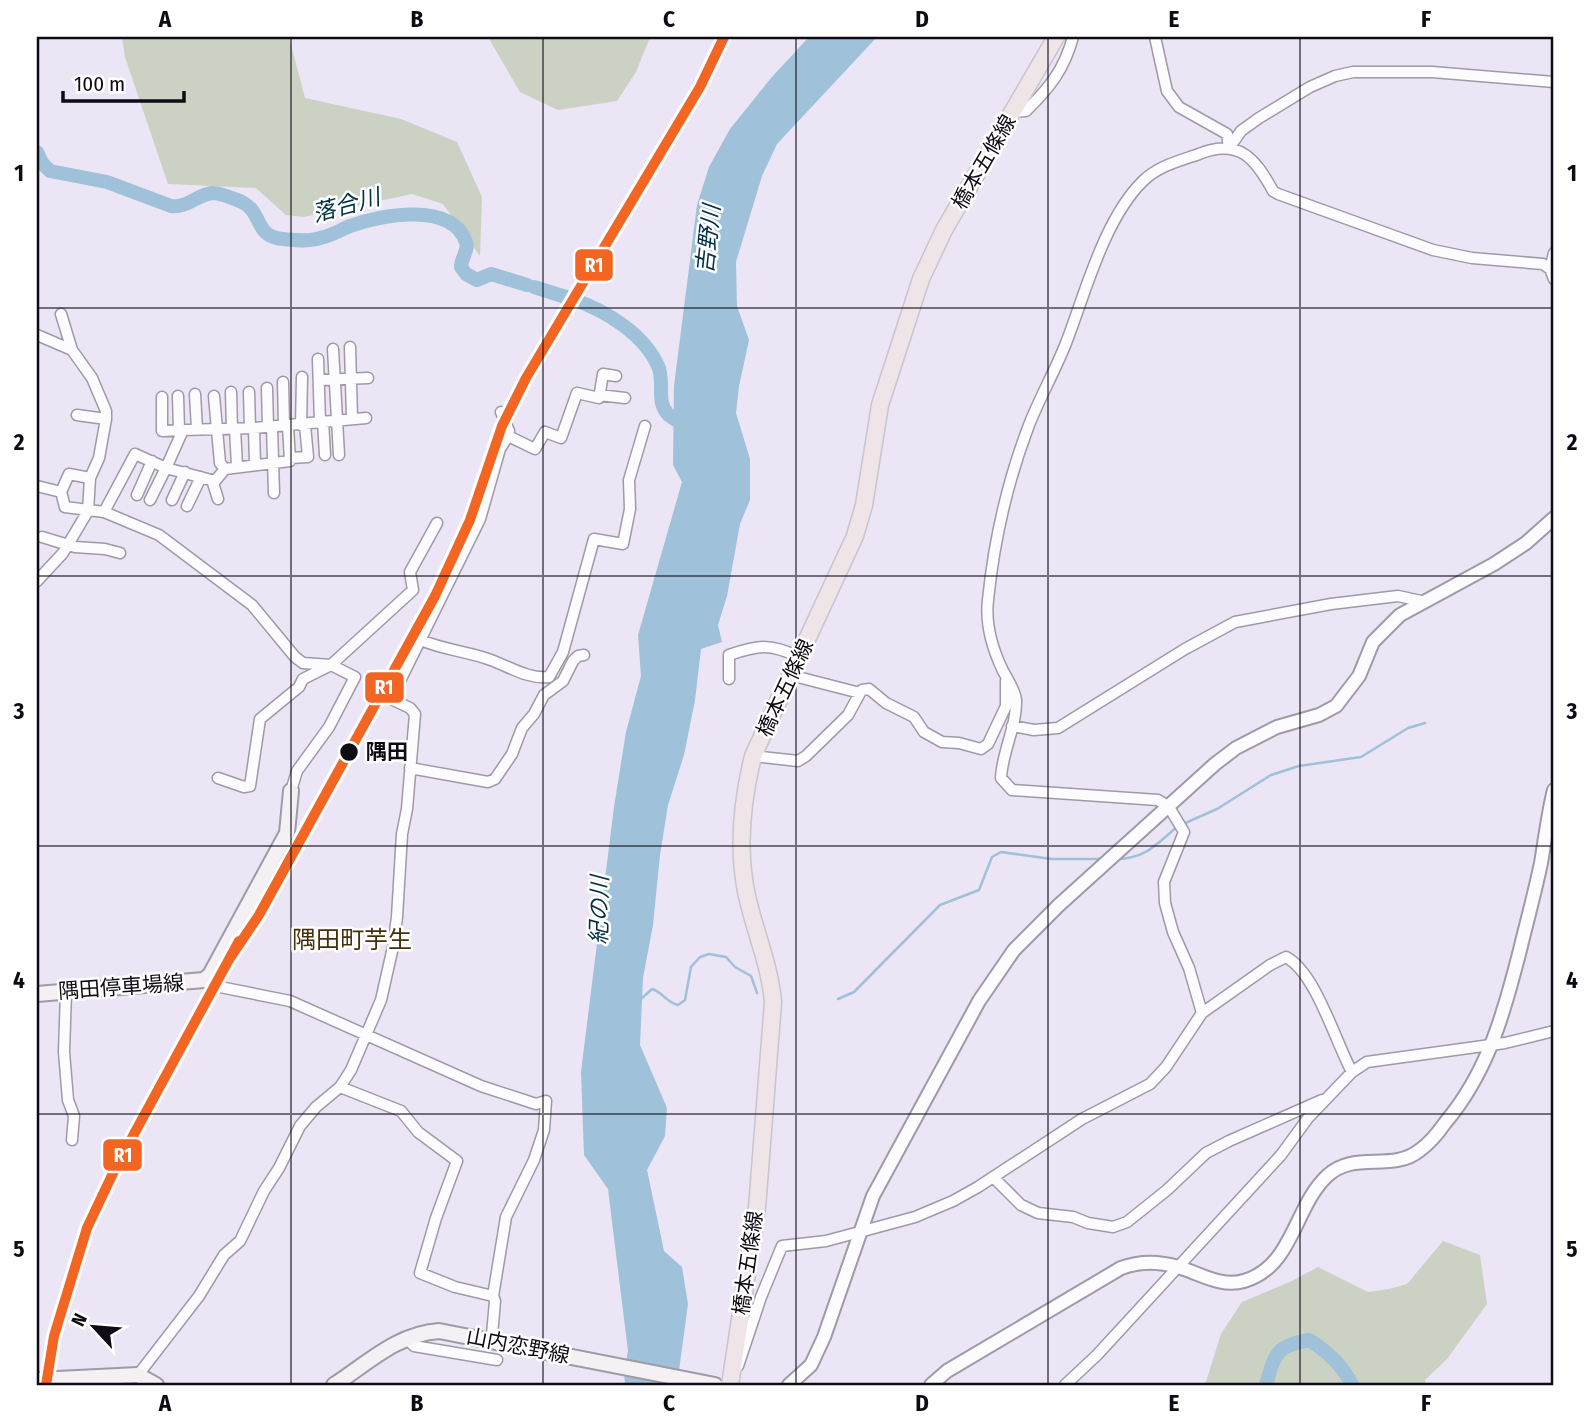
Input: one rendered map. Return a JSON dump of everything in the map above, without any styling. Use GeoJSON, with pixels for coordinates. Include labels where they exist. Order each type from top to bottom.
{"type":"FeatureCollection","features":[{"type":"Feature","properties":{"kind":"main road","name":"橋本五條線"},"geometry":{"type":"LineString","coordinates":[[730,1385],[757,1208],[773,1002],[771,978],[747,893],[743,859],[745,796],[753,756],[855,536],[864,505],[880,405],[921,279],[944,230],[1056,37]]}},
{"type":"Feature","properties":{"kind":"main road","name":"隅田停車場線"},"geometry":{"type":"LineString","coordinates":[[37,993],[197,982],[210,975],[286,833],[291,791]]}},
{"type":"Feature","properties":{"kind":"main road","name":"山内恋野線"},"geometry":{"type":"LineString","coordinates":[[334,1385],[406,1338],[422,1332],[439,1331],[497,1339],[712,1385]]}},
{"type":"Feature","properties":{"kind":"main road"},"geometry":{"type":"LineString","coordinates":[[37,1380],[138,1375],[156,1385]]}},
{"type":"Feature","properties":{"kind":"street"},"geometry":{"type":"LineString","coordinates":[[1013,112],[1026,111],[1049,88],[1066,61],[1073,37]]}},
{"type":"Feature","properties":{"kind":"street"},"geometry":{"type":"LineString","coordinates":[[1155,37],[1167,91],[1179,107],[1227,134],[1229,148]]}},
{"type":"Feature","properties":{"kind":"street"},"geometry":{"type":"LineString","coordinates":[[1229,148],[1241,131],[1259,118],[1310,87],[1335,76],[1353,72],[1432,72],[1554,82]]}},
{"type":"Feature","properties":{"kind":"street"},"geometry":{"type":"LineString","coordinates":[[1202,1013],[1165,902],[1164,882],[1184,832],[1169,807],[1158,800],[1012,790],[1001,778],[1016,700],[995,653],[986,622],[1003,512],[1013,471],[1030,423],[1065,344],[1093,266],[1126,200],[1142,182],[1157,170],[1211,149],[1229,148],[1252,157],[1273,191],[1278,194],[1433,250],[1472,258],[1543,264],[1550,269],[1554,279]]}},
{"type":"Feature","properties":{"kind":"street"},"geometry":{"type":"LineString","coordinates":[[1550,269],[1554,253]]}},
{"type":"Feature","properties":{"kind":"street"},"geometry":{"type":"LineString","coordinates":[[37,581],[68,545],[88,511],[90,478],[99,458],[106,419],[106,411],[92,379],[72,349],[61,314]]}},
{"type":"Feature","properties":{"kind":"street"},"geometry":{"type":"LineString","coordinates":[[37,335],[72,349]]}},
{"type":"Feature","properties":{"kind":"street"},"geometry":{"type":"LineString","coordinates":[[350,347],[352,418]]}},
{"type":"Feature","properties":{"kind":"street"},"geometry":{"type":"LineString","coordinates":[[333,349],[339,455]]}},
{"type":"Feature","properties":{"kind":"street"},"geometry":{"type":"LineString","coordinates":[[318,359],[325,455]]}},
{"type":"Feature","properties":{"kind":"street"},"geometry":{"type":"LineString","coordinates":[[599,395],[603,374],[616,376]]}},
{"type":"Feature","properties":{"kind":"street"},"geometry":{"type":"LineString","coordinates":[[104,512],[135,454],[166,468],[215,481],[225,468],[308,457],[303,425],[302,377]]}},
{"type":"Feature","properties":{"kind":"street"},"geometry":{"type":"LineString","coordinates":[[320,380],[368,378]]}},
{"type":"Feature","properties":{"kind":"street"},"geometry":{"type":"LineString","coordinates":[[283,383],[290,458]]}},
{"type":"Feature","properties":{"kind":"street"},"geometry":{"type":"LineString","coordinates":[[267,388],[274,493]]}},
{"type":"Feature","properties":{"kind":"street"},"geometry":{"type":"LineString","coordinates":[[231,392],[237,466]]}},
{"type":"Feature","properties":{"kind":"street"},"geometry":{"type":"LineString","coordinates":[[249,392],[255,465]]}},
{"type":"Feature","properties":{"kind":"street"},"geometry":{"type":"LineString","coordinates":[[138,1375],[200,1296],[224,1255],[240,1241],[300,1126],[316,1107],[340,1087],[351,1070],[381,1000],[393,947],[415,714],[410,708],[391,699],[480,519],[500,449],[504,423],[536,449],[545,432],[561,438],[577,393],[598,398],[599,395],[625,398]]}},
{"type":"Feature","properties":{"kind":"street"},"geometry":{"type":"LineString","coordinates":[[195,394],[197,429]]}},
{"type":"Feature","properties":{"kind":"street"},"geometry":{"type":"LineString","coordinates":[[150,500],[181,430],[178,396]]}},
{"type":"Feature","properties":{"kind":"street"},"geometry":{"type":"LineString","coordinates":[[214,396],[220,463],[225,468]]}},
{"type":"Feature","properties":{"kind":"street"},"geometry":{"type":"LineString","coordinates":[[162,397],[162,431],[303,425],[366,418]]}},
{"type":"Feature","properties":{"kind":"street"},"geometry":{"type":"LineString","coordinates":[[77,415],[106,419]]}},
{"type":"Feature","properties":{"kind":"street"},"geometry":{"type":"LineString","coordinates":[[421,640],[434,646],[484,657],[529,674],[549,677],[563,652],[594,539],[623,544],[630,509],[629,480],[645,426]]}},
{"type":"Feature","properties":{"kind":"street"},"geometry":{"type":"LineString","coordinates":[[137,495],[152,461]]}},
{"type":"Feature","properties":{"kind":"street"},"geometry":{"type":"LineString","coordinates":[[172,500],[185,472]]}},
{"type":"Feature","properties":{"kind":"street"},"geometry":{"type":"LineString","coordinates":[[90,478],[69,474],[61,492],[65,506],[104,512],[159,535],[204,571],[229,585],[252,605],[303,663],[331,665],[355,677],[329,727],[297,771],[291,791]]}},
{"type":"Feature","properties":{"kind":"street"},"geometry":{"type":"LineString","coordinates":[[187,506],[201,477]]}},
{"type":"Feature","properties":{"kind":"street"},"geometry":{"type":"LineString","coordinates":[[212,480],[218,499]]}},
{"type":"Feature","properties":{"kind":"street"},"geometry":{"type":"LineString","coordinates":[[37,485],[61,492]]}},
{"type":"Feature","properties":{"kind":"street"},"geometry":{"type":"LineString","coordinates":[[789,1385],[811,1366],[824,1337],[873,1195],[890,1160],[979,1001],[1014,950],[1059,905],[1215,764],[1237,748],[1276,727],[1319,715],[1336,706],[1359,676],[1373,642],[1399,615],[1494,564],[1554,519]]}},
{"type":"Feature","properties":{"kind":"street"},"geometry":{"type":"LineString","coordinates":[[218,778],[244,787],[250,786],[260,719],[299,687],[303,679],[331,665],[413,590],[410,572],[437,523]]}},
{"type":"Feature","properties":{"kind":"street"},"geometry":{"type":"LineString","coordinates":[[42,537],[68,545],[120,553]]}},
{"type":"Feature","properties":{"kind":"street"},"geometry":{"type":"LineString","coordinates":[[1012,726],[1034,730],[1058,728],[1185,649],[1235,622],[1331,604],[1398,596],[1421,601]]}},
{"type":"Feature","properties":{"kind":"street"},"geometry":{"type":"LineString","coordinates":[[729,679],[729,655],[755,646],[783,649],[799,657]]}},
{"type":"Feature","properties":{"kind":"street"},"geometry":{"type":"LineString","coordinates":[[410,768],[488,782],[495,779],[512,754],[522,728],[544,695],[563,681],[573,661],[584,655]]}},
{"type":"Feature","properties":{"kind":"street"},"geometry":{"type":"LineString","coordinates":[[790,675],[860,693]]}},
{"type":"Feature","properties":{"kind":"street"},"geometry":{"type":"LineString","coordinates":[[753,756],[798,761],[848,715],[862,690],[869,689],[886,703],[914,717],[925,732],[942,742],[981,748],[988,744],[1006,706],[1007,677]]}},
{"type":"Feature","properties":{"kind":"street"},"geometry":{"type":"LineString","coordinates":[[931,1385],[947,1371],[1121,1268],[1150,1262],[1178,1266],[1217,1282],[1230,1283],[1256,1276],[1269,1268],[1278,1257],[1317,1188],[1335,1169],[1359,1161],[1399,1161],[1421,1150],[1431,1141],[1470,1091],[1504,1013],[1534,891],[1554,790]]}},
{"type":"Feature","properties":{"kind":"street"},"geometry":{"type":"LineString","coordinates":[[733,1368],[740,1366],[761,1297],[782,1246],[826,1241],[915,1217],[953,1201],[1082,1119],[1150,1084],[1173,1057],[1202,1013],[1270,965],[1286,957],[1297,963],[1307,978],[1352,1072]]}},
{"type":"Feature","properties":{"kind":"street"},"geometry":{"type":"LineString","coordinates":[[204,979],[215,986],[290,1001],[481,1086],[536,1104],[546,1101],[541,1140],[506,1217],[493,1296],[497,1339]]}},
{"type":"Feature","properties":{"kind":"street"},"geometry":{"type":"LineString","coordinates":[[66,992],[64,1052],[68,1100],[74,1116],[72,1140]]}},
{"type":"Feature","properties":{"kind":"street"},"geometry":{"type":"LineString","coordinates":[[1065,1385],[1103,1348],[1281,1155],[1308,1118],[1352,1072],[1367,1062],[1492,1045],[1554,1031]]}},
{"type":"Feature","properties":{"kind":"street"},"geometry":{"type":"LineString","coordinates":[[340,1087],[401,1111],[418,1132],[457,1161],[420,1273],[455,1287],[493,1296]]}},
{"type":"Feature","properties":{"kind":"street"},"geometry":{"type":"LineString","coordinates":[[993,1177],[1021,1205],[1038,1213],[1073,1217],[1088,1223],[1113,1227],[1127,1222],[1206,1153],[1329,1097]]}},
{"type":"Feature","properties":{"kind":"street"},"geometry":{"type":"LineString","coordinates":[[406,1338],[414,1346],[491,1356]]}},
{"type":"Feature","properties":{"kind":"shaded area"},"geometry":{"type":"Polygon","coordinates":[[[122,37],[289,37],[305,98],[401,119],[457,142],[482,197],[480,256],[443,204],[412,194],[304,217],[286,215],[256,188],[168,184],[125,57],[122,37]]]}},
{"type":"Feature","properties":{"kind":"shaded area"},"geometry":{"type":"Polygon","coordinates":[[[488,37],[650,37],[636,72],[617,101],[558,110],[520,92],[488,37]]]}},
{"type":"Feature","properties":{"kind":"shaded area"},"geometry":{"type":"Polygon","coordinates":[[[1443,1241],[1480,1255],[1487,1304],[1447,1359],[1425,1380],[1426,1385],[1205,1385],[1221,1334],[1242,1302],[1318,1267],[1368,1292],[1407,1284],[1443,1241]]]}},
{"type":"Feature","properties":{"kind":"water","name":"吉野川"},"geometry":{"type":"Polygon","coordinates":[[[809,37],[877,37],[777,144],[762,176],[736,262],[737,306],[749,340],[736,413],[750,459],[750,500],[740,524],[727,596],[718,625],[722,642],[701,649],[695,700],[684,755],[668,805],[653,925],[643,978],[640,1045],[667,1108],[665,1136],[647,1170],[664,1251],[682,1267],[688,1304],[677,1385],[625,1385],[624,1371],[628,1351],[608,1189],[584,1155],[581,1072],[614,807],[626,732],[641,676],[638,635],[682,482],[673,465],[674,386],[697,205],[709,167],[730,129],[771,78],[809,37]]]}},
{"type":"Feature","properties":{"kind":"waterway","name":"落合川"},"geometry":{"type":"LineString","coordinates":[[37,152],[50,171],[107,182],[171,206],[182,205],[212,193],[232,198],[249,206],[267,234],[283,239],[316,239],[363,222],[396,215],[431,216],[458,229],[466,242],[461,267],[466,274],[477,280],[491,274],[527,285]]}},
{"type":"Feature","properties":{"kind":"waterway","name":"落合川"},"geometry":{"type":"LineString","coordinates":[[534,287],[566,297]]}},
{"type":"Feature","properties":{"kind":"waterway","name":"落合川"},"geometry":{"type":"LineString","coordinates":[[575,300],[599,310],[634,334],[652,354],[658,366],[662,403],[667,413],[690,427]]}},
{"type":"Feature","properties":{"kind":"waterway"},"geometry":{"type":"LineString","coordinates":[[1183,824],[1217,809],[1271,775],[1299,766],[1361,757],[1408,728],[1425,723]]}},
{"type":"Feature","properties":{"kind":"waterway"},"geometry":{"type":"LineString","coordinates":[[1117,859],[1144,853],[1177,827]]}},
{"type":"Feature","properties":{"kind":"waterway"},"geometry":{"type":"LineString","coordinates":[[838,999],[854,992],[940,905],[979,890],[992,857],[1001,852],[1051,859],[1104,859]]}},
{"type":"Feature","properties":{"kind":"waterway"},"geometry":{"type":"LineString","coordinates":[[641,999],[652,989],[678,1005],[685,1000],[691,967],[700,957],[709,954],[726,957],[735,967],[751,976],[757,993]]}},
{"type":"Feature","properties":{"kind":"waterway"},"geometry":{"type":"LineString","coordinates":[[1266,1385],[1278,1353],[1289,1345],[1309,1340],[1334,1360],[1352,1385]]}},
{"type":"Feature","properties":{"kind":"transit line","name":"R1"},"geometry":{"type":"LineString","coordinates":[[228,961],[259,915],[435,596],[470,520],[502,426],[526,378],[700,87],[724,37]]}},
{"type":"Feature","properties":{"kind":"transit line","name":"R1"},"geometry":{"type":"LineString","coordinates":[[46,1385],[54,1336],[87,1228],[115,1169],[239,941]]}},
{"type":"Feature","properties":{"kind":"place","name":"隅田"},"geometry":{"type":"Point","coordinates":[349,752]}},
{"type":"Feature","properties":{"kind":"district","name":"隅田町芋生"},"geometry":{"type":"Point","coordinates":[352,940]}},
{"type":"Feature","properties":{"kind":"water label","name":"紀の川"},"geometry":{"type":"Point","coordinates":[599,910]}}]}
